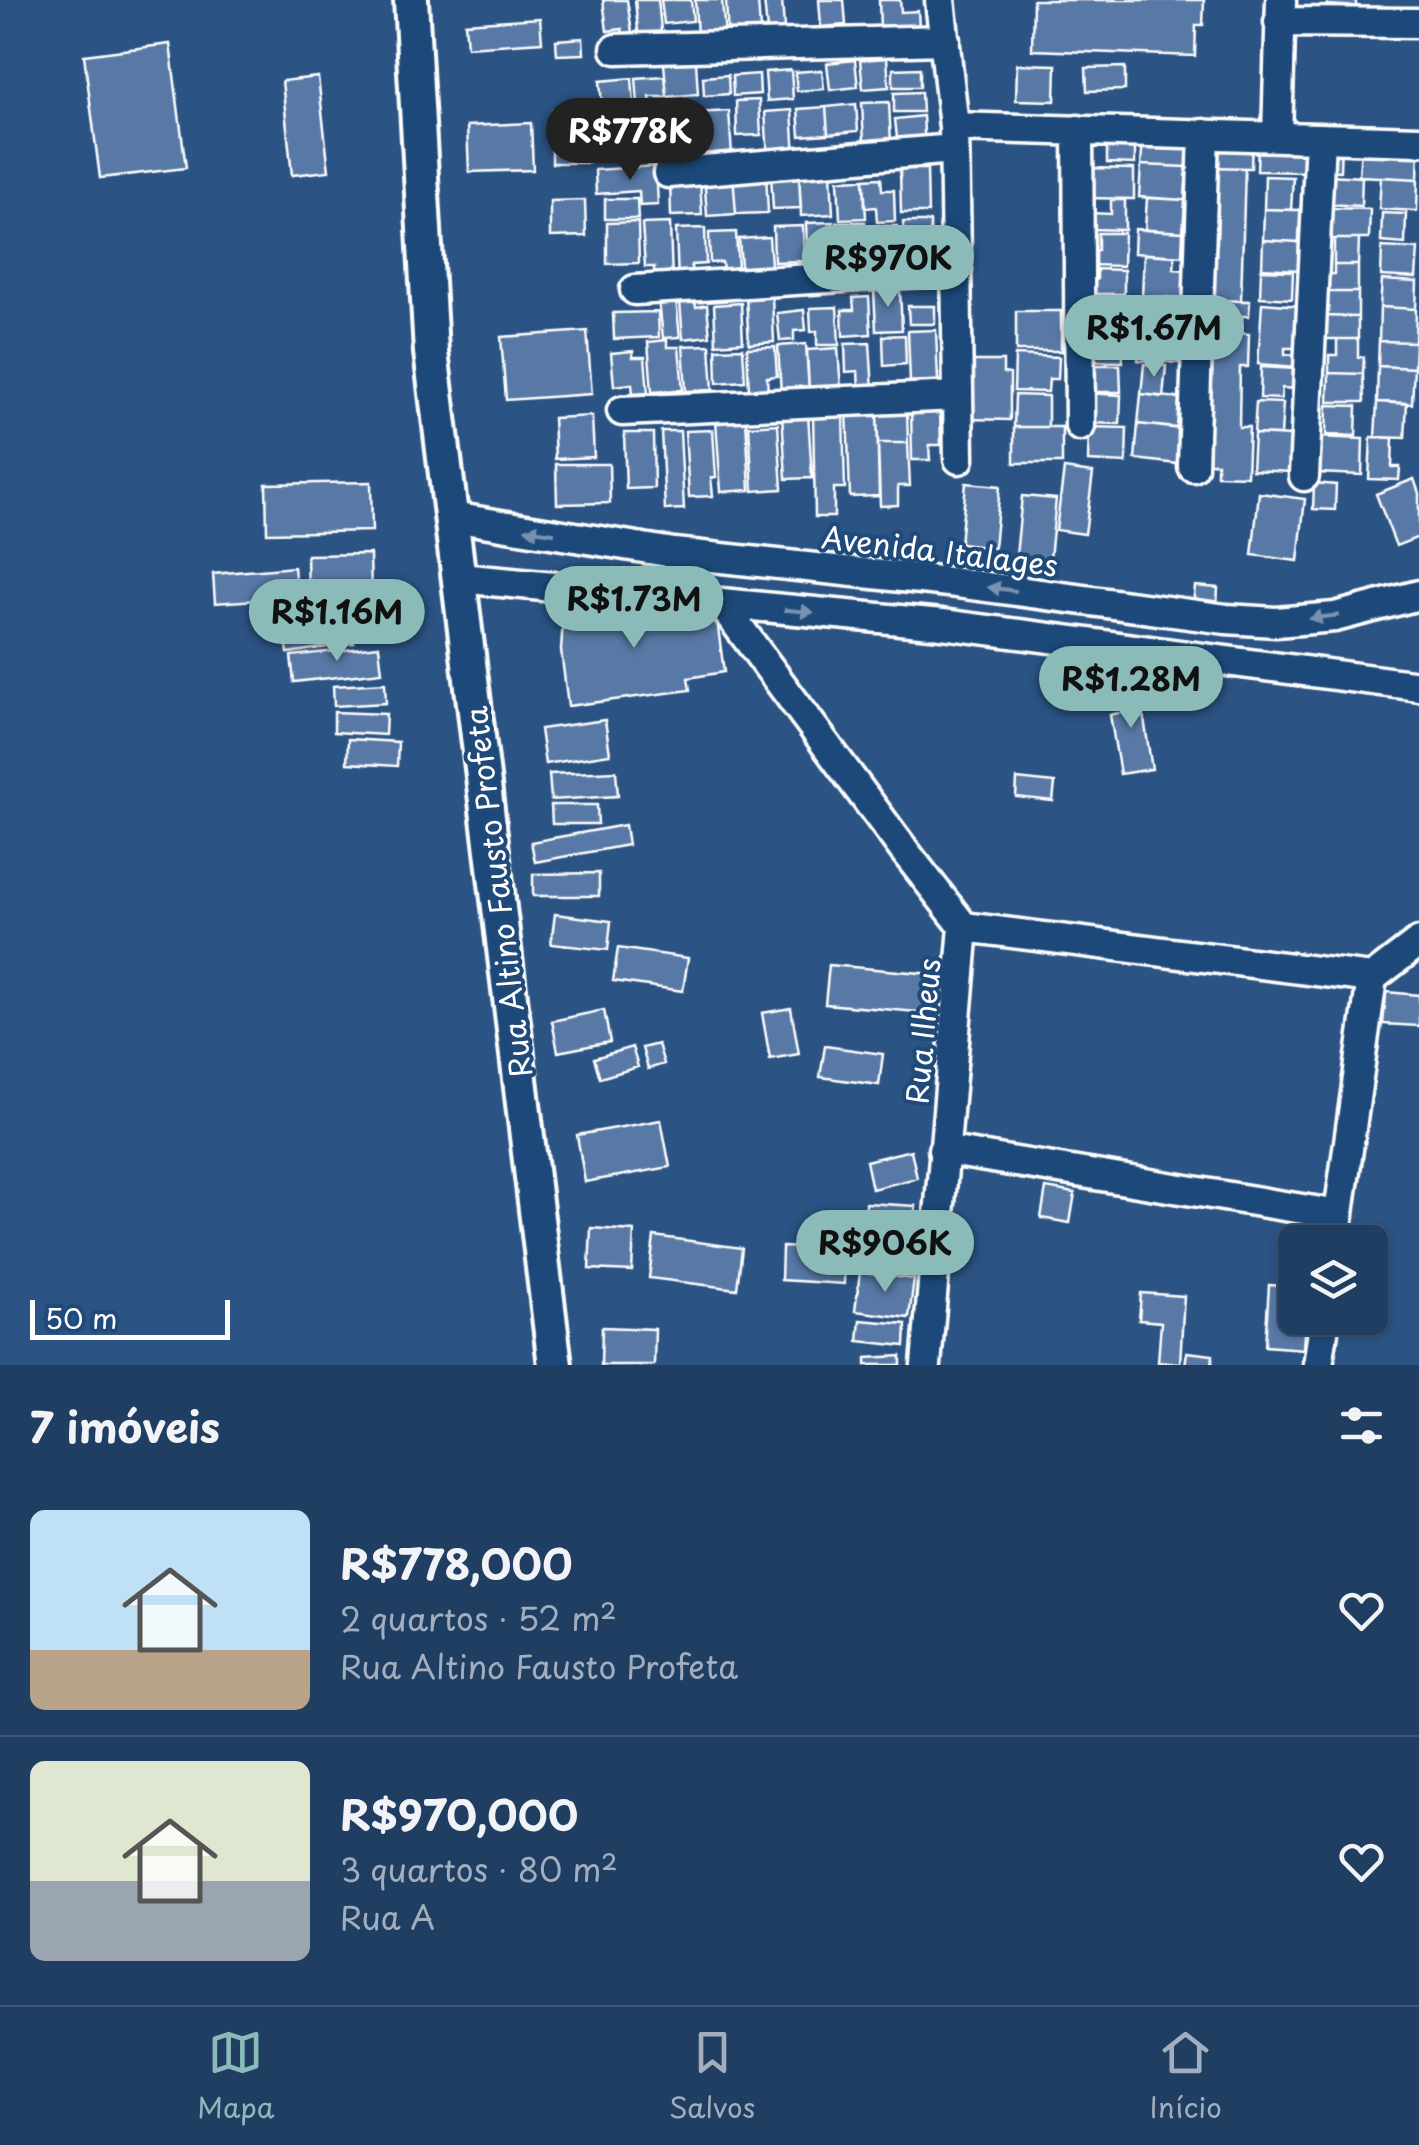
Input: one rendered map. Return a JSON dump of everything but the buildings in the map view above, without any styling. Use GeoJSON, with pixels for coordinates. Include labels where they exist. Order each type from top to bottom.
{"type":"FeatureCollection","features":[{"type":"Feature","properties":{"kind":"main road","name":"Rua Altino Fausto Profeta"},"geometry":{"type":"LineString","coordinates":[[411,0],[431,352],[555,1365]]}},
{"type":"Feature","properties":{"kind":"street"},"geometry":{"type":"LineString","coordinates":[[940,0],[954,138],[959,459]]}},
{"type":"Feature","properties":{"kind":"street"},"geometry":{"type":"LineString","coordinates":[[1277,136],[1280,11],[1419,23]]}},
{"type":"Feature","properties":{"kind":"street"},"geometry":{"type":"LineString","coordinates":[[616,49],[945,40]]}},
{"type":"Feature","properties":{"kind":"street"},"geometry":{"type":"LineString","coordinates":[[1078,130],[1080,426]]}},
{"type":"Feature","properties":{"kind":"street"},"geometry":{"type":"LineString","coordinates":[[668,173],[954,138],[1078,130],[1419,141]]}},
{"type":"Feature","properties":{"kind":"street"},"geometry":{"type":"LineString","coordinates":[[1193,466],[1204,134]]}},
{"type":"Feature","properties":{"kind":"street"},"geometry":{"type":"LineString","coordinates":[[1304,476],[1320,138]]}},
{"type":"Feature","properties":{"kind":"street"},"geometry":{"type":"LineString","coordinates":[[634,290],[957,270]]}},
{"type":"Feature","properties":{"kind":"street"},"geometry":{"type":"LineString","coordinates":[[622,412],[958,396]]}},
{"type":"Feature","properties":{"kind":"street","name":"Avenida Italages"},"geometry":{"type":"LineString","coordinates":[[452,518],[674,553],[949,582],[1226,619],[1276,622],[1335,617],[1419,595]]}},
{"type":"Feature","properties":{"kind":"street"},"geometry":{"type":"LineString","coordinates":[[458,578],[942,624],[1419,686]]}},
{"type":"Feature","properties":{"kind":"street"},"geometry":{"type":"LineString","coordinates":[[942,624],[949,582]]}},
{"type":"Feature","properties":{"kind":"street","name":"Rua Ilheus"},"geometry":{"type":"LineString","coordinates":[[721,603],[964,927],[926,1365]]}},
{"type":"Feature","properties":{"kind":"street"},"geometry":{"type":"LineString","coordinates":[[1273,668],[1276,622]]}},
{"type":"Feature","properties":{"kind":"street"},"geometry":{"type":"LineString","coordinates":[[964,927],[1372,978],[1419,942]]}},
{"type":"Feature","properties":{"kind":"street"},"geometry":{"type":"LineString","coordinates":[[1337,1225],[1372,978]]}},
{"type":"Feature","properties":{"kind":"street"},"geometry":{"type":"LineString","coordinates":[[943,1150],[1322,1225]]}},
{"type":"Feature","properties":{"kind":"street"},"geometry":{"type":"LineString","coordinates":[[1318,1365],[1322,1335]]}}]}
